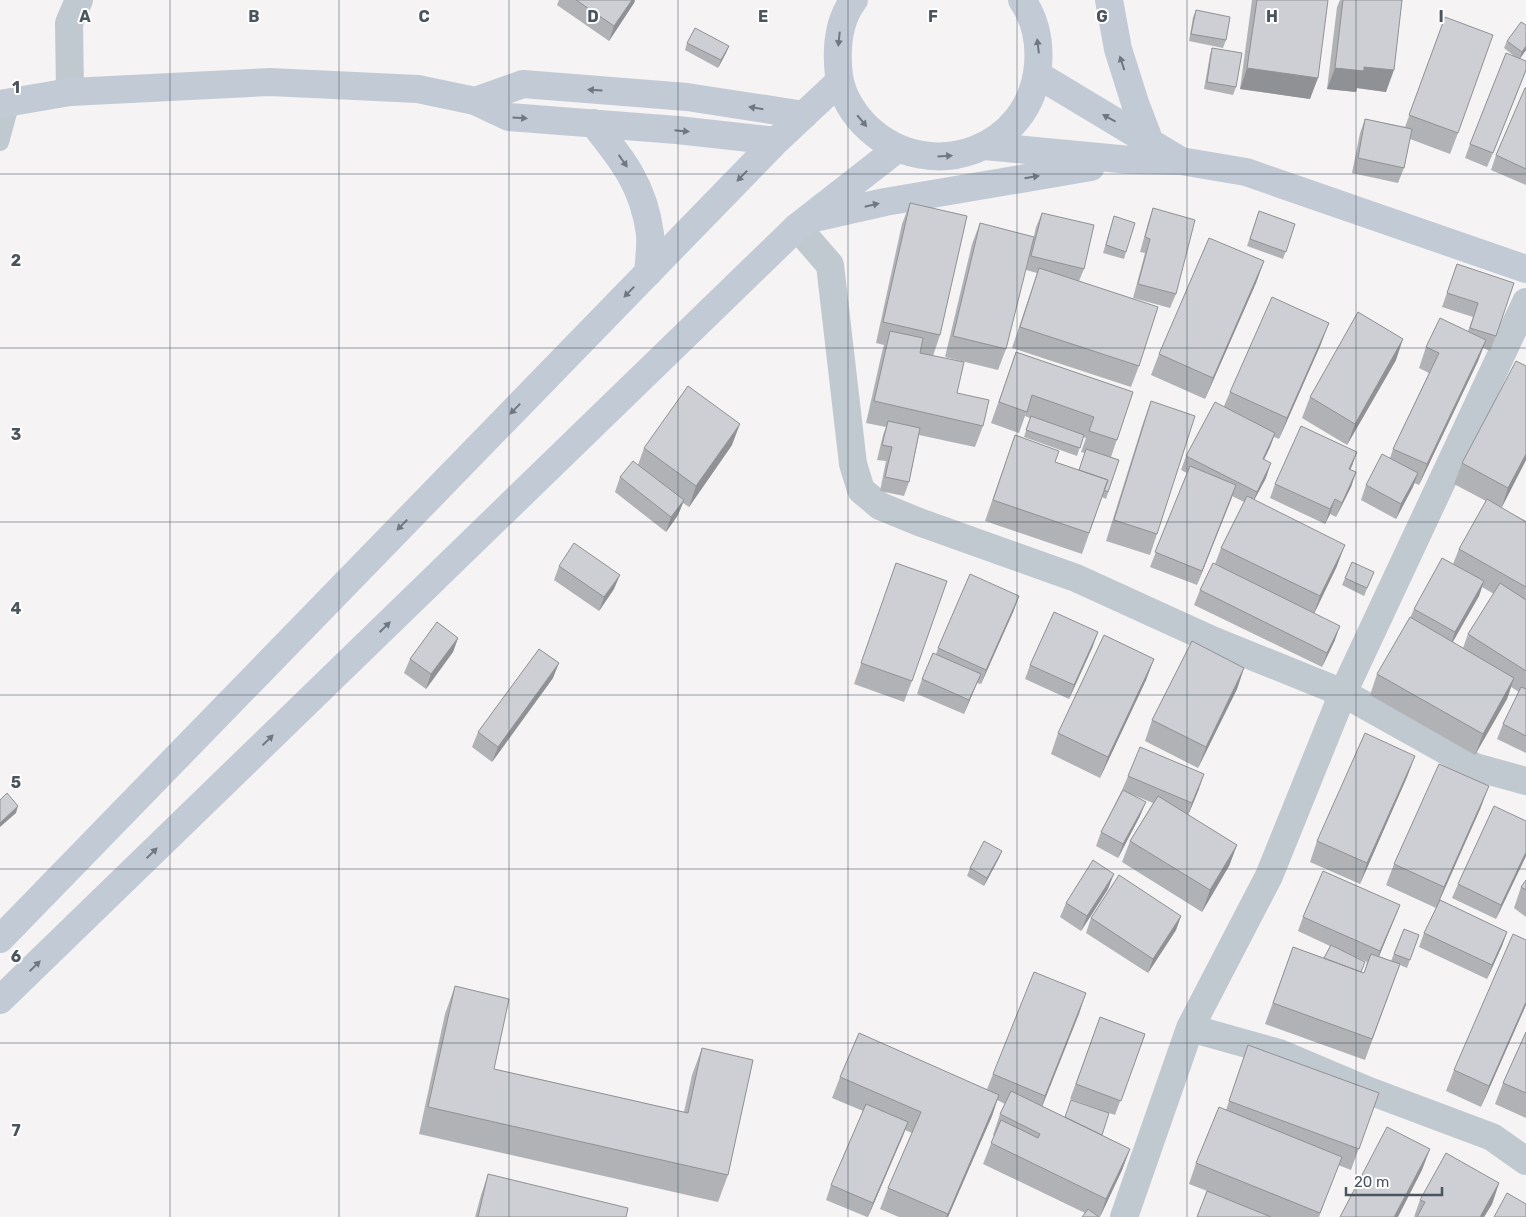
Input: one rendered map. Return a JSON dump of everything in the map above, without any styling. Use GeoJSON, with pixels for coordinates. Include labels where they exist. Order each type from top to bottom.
{"type":"FeatureCollection","features":[{"type":"Feature","properties":{"kind":"main road"},"geometry":{"type":"LineString","coordinates":[[854,0],[840,29],[837,55],[840,81],[848,102],[861,122],[878,137],[897,149],[918,156],[942,157],[964,154],[985,146],[1004,134],[1019,117],[1031,97],[1038,75],[1038,45],[1029,3]]}},
{"type":"Feature","properties":{"kind":"main road"},"geometry":{"type":"LineString","coordinates":[[1109,0],[1118,49],[1150,142]]}},
{"type":"Feature","properties":{"kind":"main road"},"geometry":{"type":"LineString","coordinates":[[1038,75],[1180,161]]}},
{"type":"Feature","properties":{"kind":"main road"},"geometry":{"type":"LineString","coordinates":[[0,939],[776,141],[840,81]]}},
{"type":"Feature","properties":{"kind":"main road"},"geometry":{"type":"LineString","coordinates":[[5,103],[70,92],[270,82],[418,89],[475,101],[509,117],[677,130],[776,141]]}},
{"type":"Feature","properties":{"kind":"main road"},"geometry":{"type":"LineString","coordinates":[[475,101],[523,84],[687,97],[804,115]]}},
{"type":"Feature","properties":{"kind":"main road"},"geometry":{"type":"LineString","coordinates":[[593,123],[623,160],[634,179],[645,209],[650,236],[648,273]]}},
{"type":"Feature","properties":{"kind":"main road"},"geometry":{"type":"LineString","coordinates":[[985,146],[1130,160],[1180,161],[1246,172],[1526,269]]}},
{"type":"Feature","properties":{"kind":"main road"},"geometry":{"type":"LineString","coordinates":[[0,1000],[802,223],[897,149]]}},
{"type":"Feature","properties":{"kind":"main road"},"geometry":{"type":"LineString","coordinates":[[802,223],[894,200],[1130,160]]}},
{"type":"Feature","properties":{"kind":"street"},"geometry":{"type":"LineString","coordinates":[[70,92],[69,23],[79,0]]}},
{"type":"Feature","properties":{"kind":"street"},"geometry":{"type":"LineString","coordinates":[[802,223],[830,265],[853,464],[861,490],[880,506],[919,522],[1076,578],[1212,640],[1343,693],[1475,767],[1526,781]]}},
{"type":"Feature","properties":{"kind":"street"},"geometry":{"type":"LineString","coordinates":[[1124,1217],[1190,1028],[1269,876],[1343,693],[1526,302]]}},
{"type":"Feature","properties":{"kind":"street"},"geometry":{"type":"LineString","coordinates":[[1190,1028],[1278,1053],[1364,1089],[1492,1137],[1526,1161]]}},
{"type":"Feature","properties":{"kind":"lane"},"geometry":{"type":"LineString","coordinates":[[0,142],[5,103]]}},
{"type":"Feature","properties":{"kind":"building"},"geometry":{"type":"Polygon","coordinates":[[[576,0],[632,0],[614,26],[576,0]]]}},
{"type":"Feature","properties":{"kind":"building"},"geometry":{"type":"Polygon","coordinates":[[[1257,0],[1328,0],[1318,78],[1247,68],[1257,0]]]}},
{"type":"Feature","properties":{"kind":"building"},"geometry":{"type":"Polygon","coordinates":[[[1343,0],[1402,0],[1394,70],[1364,67],[1364,71],[1335,68],[1343,0]]]}},
{"type":"Feature","properties":{"kind":"building"},"geometry":{"type":"Polygon","coordinates":[[[1196,10],[1230,17],[1226,40],[1191,34],[1196,10]]]}},
{"type":"Feature","properties":{"kind":"building"},"geometry":{"type":"Polygon","coordinates":[[[1445,17],[1493,35],[1458,133],[1409,115],[1445,17]]]}},
{"type":"Feature","properties":{"kind":"building"},"geometry":{"type":"Polygon","coordinates":[[[1521,22],[1526,25],[1526,46],[1522,52],[1507,41],[1521,22]]]}},
{"type":"Feature","properties":{"kind":"building"},"geometry":{"type":"Polygon","coordinates":[[[695,28],[729,46],[721,60],[687,43],[695,28]]]}},
{"type":"Feature","properties":{"kind":"building"},"geometry":{"type":"Polygon","coordinates":[[[1212,48],[1242,53],[1236,87],[1207,82],[1212,48]]]}},
{"type":"Feature","properties":{"kind":"building"},"geometry":{"type":"Polygon","coordinates":[[[1506,53],[1526,61],[1526,70],[1493,153],[1470,144],[1506,53]]]}},
{"type":"Feature","properties":{"kind":"building"},"geometry":{"type":"Polygon","coordinates":[[[1526,88],[1526,169],[1496,155],[1526,88]]]}},
{"type":"Feature","properties":{"kind":"building"},"geometry":{"type":"Polygon","coordinates":[[[1365,119],[1412,129],[1404,168],[1358,158],[1365,119]]]}},
{"type":"Feature","properties":{"kind":"building"},"geometry":{"type":"Polygon","coordinates":[[[910,203],[967,216],[940,335],[883,322],[910,203]]]}},
{"type":"Feature","properties":{"kind":"building"},"geometry":{"type":"Polygon","coordinates":[[[1153,208],[1195,220],[1176,294],[1138,284],[1150,239],[1145,237],[1153,208]]]}},
{"type":"Feature","properties":{"kind":"building"},"geometry":{"type":"Polygon","coordinates":[[[1259,211],[1295,224],[1286,252],[1250,239],[1259,211]]]}},
{"type":"Feature","properties":{"kind":"building"},"geometry":{"type":"Polygon","coordinates":[[[1042,213],[1094,225],[1084,269],[1031,256],[1042,213]]]}},
{"type":"Feature","properties":{"kind":"building"},"geometry":{"type":"Polygon","coordinates":[[[1114,216],[1135,223],[1126,252],[1106,245],[1114,216]]]}},
{"type":"Feature","properties":{"kind":"building"},"geometry":{"type":"Polygon","coordinates":[[[980,223],[1034,237],[1006,349],[953,336],[980,223]]]}},
{"type":"Feature","properties":{"kind":"building"},"geometry":{"type":"Polygon","coordinates":[[[1209,238],[1264,261],[1213,378],[1159,354],[1209,238]]]}},
{"type":"Feature","properties":{"kind":"building"},"geometry":{"type":"Polygon","coordinates":[[[1457,264],[1514,283],[1496,336],[1470,328],[1478,303],[1447,293],[1457,264]]]}},
{"type":"Feature","properties":{"kind":"building"},"geometry":{"type":"Polygon","coordinates":[[[1039,268],[1158,307],[1139,366],[1020,327],[1039,268]]]}},
{"type":"Feature","properties":{"kind":"building"},"geometry":{"type":"Polygon","coordinates":[[[1272,297],[1329,323],[1287,418],[1230,392],[1272,297]]]}},
{"type":"Feature","properties":{"kind":"building"},"geometry":{"type":"Polygon","coordinates":[[[1358,312],[1403,339],[1355,424],[1310,397],[1358,312]]]}},
{"type":"Feature","properties":{"kind":"building"},"geometry":{"type":"Polygon","coordinates":[[[1440,318],[1486,340],[1427,464],[1393,449],[1439,353],[1426,347],[1440,318]]]}},
{"type":"Feature","properties":{"kind":"building"},"geometry":{"type":"Polygon","coordinates":[[[890,331],[923,338],[920,353],[964,362],[957,393],[989,400],[983,426],[874,401],[890,331]]]}},
{"type":"Feature","properties":{"kind":"building"},"geometry":{"type":"Polygon","coordinates":[[[1016,352],[1133,392],[1117,440],[1089,431],[1094,417],[1032,395],[1027,412],[999,402],[1016,352]]]}},
{"type":"Feature","properties":{"kind":"building"},"geometry":{"type":"Polygon","coordinates":[[[1516,361],[1526,366],[1526,454],[1508,488],[1462,463],[1516,361]]]}},
{"type":"Feature","properties":{"kind":"building"},"geometry":{"type":"Polygon","coordinates":[[[688,386],[740,424],[696,486],[644,448],[688,386]]]}},
{"type":"Feature","properties":{"kind":"building"},"geometry":{"type":"Polygon","coordinates":[[[1151,401],[1195,416],[1157,534],[1114,520],[1151,401]]]}},
{"type":"Feature","properties":{"kind":"building"},"geometry":{"type":"Polygon","coordinates":[[[1215,402],[1275,433],[1263,459],[1271,463],[1257,492],[1186,456],[1215,402]]]}},
{"type":"Feature","properties":{"kind":"building"},"geometry":{"type":"Polygon","coordinates":[[[1031,416],[1084,435],[1080,448],[1026,430],[1031,416]]]}},
{"type":"Feature","properties":{"kind":"building"},"geometry":{"type":"Polygon","coordinates":[[[888,421],[920,428],[909,482],[885,477],[892,447],[882,445],[888,421]]]}},
{"type":"Feature","properties":{"kind":"building"},"geometry":{"type":"Polygon","coordinates":[[[1301,426],[1357,452],[1349,469],[1356,472],[1342,503],[1335,499],[1330,509],[1275,484],[1301,426]]]}},
{"type":"Feature","properties":{"kind":"building"},"geometry":{"type":"Polygon","coordinates":[[[1015,435],[1059,451],[1055,462],[1108,480],[1089,533],[993,500],[1015,435]]]}},
{"type":"Feature","properties":{"kind":"building"},"geometry":{"type":"Polygon","coordinates":[[[1086,449],[1119,460],[1108,492],[1104,490],[1108,480],[1079,470],[1086,449]]]}},
{"type":"Feature","properties":{"kind":"building"},"geometry":{"type":"Polygon","coordinates":[[[1382,454],[1418,473],[1401,504],[1366,485],[1382,454]]]}},
{"type":"Feature","properties":{"kind":"building"},"geometry":{"type":"Polygon","coordinates":[[[633,461],[684,500],[671,517],[620,477],[633,461]]]}},
{"type":"Feature","properties":{"kind":"building"},"geometry":{"type":"Polygon","coordinates":[[[1190,466],[1236,485],[1202,571],[1155,552],[1190,466]]]}},
{"type":"Feature","properties":{"kind":"building"},"geometry":{"type":"Polygon","coordinates":[[[1247,496],[1345,545],[1320,596],[1221,548],[1247,496]]]}},
{"type":"Feature","properties":{"kind":"building"},"geometry":{"type":"Polygon","coordinates":[[[1487,499],[1526,522],[1526,587],[1459,549],[1487,499]]]}},
{"type":"Feature","properties":{"kind":"building"},"geometry":{"type":"Polygon","coordinates":[[[574,543],[620,575],[604,597],[559,566],[574,543]]]}},
{"type":"Feature","properties":{"kind":"building"},"geometry":{"type":"Polygon","coordinates":[[[1442,558],[1484,581],[1455,632],[1414,609],[1442,558]]]}},
{"type":"Feature","properties":{"kind":"building"},"geometry":{"type":"Polygon","coordinates":[[[1352,562],[1374,572],[1367,588],[1345,578],[1352,562]]]}},
{"type":"Feature","properties":{"kind":"building"},"geometry":{"type":"Polygon","coordinates":[[[896,563],[947,581],[912,681],[861,663],[896,563]]]}},
{"type":"Feature","properties":{"kind":"building"},"geometry":{"type":"Polygon","coordinates":[[[1213,563],[1340,626],[1327,653],[1200,590],[1213,563]]]}},
{"type":"Feature","properties":{"kind":"building"},"geometry":{"type":"Polygon","coordinates":[[[970,574],[1019,596],[986,670],[938,648],[970,574]]]}},
{"type":"Feature","properties":{"kind":"building"},"geometry":{"type":"Polygon","coordinates":[[[1500,583],[1526,600],[1526,671],[1468,634],[1500,583]]]}},
{"type":"Feature","properties":{"kind":"building"},"geometry":{"type":"Polygon","coordinates":[[[1054,612],[1098,632],[1074,685],[1030,665],[1054,612]]]}},
{"type":"Feature","properties":{"kind":"building"},"geometry":{"type":"Polygon","coordinates":[[[1410,617],[1514,678],[1483,734],[1377,674],[1410,617]]]}},
{"type":"Feature","properties":{"kind":"building"},"geometry":{"type":"Polygon","coordinates":[[[437,622],[458,638],[431,674],[410,659],[437,622]]]}},
{"type":"Feature","properties":{"kind":"building"},"geometry":{"type":"Polygon","coordinates":[[[1104,635],[1154,659],[1108,757],[1058,733],[1104,635]]]}},
{"type":"Feature","properties":{"kind":"building"},"geometry":{"type":"Polygon","coordinates":[[[1192,641],[1244,668],[1206,747],[1152,720],[1192,641]]]}},
{"type":"Feature","properties":{"kind":"building"},"geometry":{"type":"Polygon","coordinates":[[[539,649],[559,663],[498,747],[478,732],[539,649]]]}},
{"type":"Feature","properties":{"kind":"building"},"geometry":{"type":"Polygon","coordinates":[[[933,653],[981,674],[969,700],[922,679],[933,653]]]}},
{"type":"Feature","properties":{"kind":"building"},"geometry":{"type":"Polygon","coordinates":[[[1521,687],[1526,689],[1526,736],[1503,724],[1521,687]]]}},
{"type":"Feature","properties":{"kind":"building"},"geometry":{"type":"Polygon","coordinates":[[[1365,733],[1415,756],[1367,863],[1317,841],[1365,733]]]}},
{"type":"Feature","properties":{"kind":"building"},"geometry":{"type":"Polygon","coordinates":[[[1140,747],[1204,774],[1192,803],[1128,776],[1140,747]]]}},
{"type":"Feature","properties":{"kind":"building"},"geometry":{"type":"Polygon","coordinates":[[[1439,764],[1489,786],[1444,887],[1394,864],[1439,764]]]}},
{"type":"Feature","properties":{"kind":"building"},"geometry":{"type":"Polygon","coordinates":[[[1123,790],[1146,802],[1123,844],[1101,832],[1123,790]]]}},
{"type":"Feature","properties":{"kind":"building"},"geometry":{"type":"Polygon","coordinates":[[[7,793],[18,806],[0,823],[0,800],[7,793]]]}},
{"type":"Feature","properties":{"kind":"building"},"geometry":{"type":"Polygon","coordinates":[[[1158,796],[1237,845],[1210,890],[1130,841],[1158,796]]]}},
{"type":"Feature","properties":{"kind":"building"},"geometry":{"type":"Polygon","coordinates":[[[1494,806],[1526,821],[1526,852],[1501,905],[1458,884],[1494,806]]]}},
{"type":"Feature","properties":{"kind":"building"},"geometry":{"type":"Polygon","coordinates":[[[984,841],[1002,851],[987,878],[970,868],[984,841]]]}},
{"type":"Feature","properties":{"kind":"building"},"geometry":{"type":"Polygon","coordinates":[[[1093,860],[1114,874],[1087,916],[1066,903],[1093,860]]]}},
{"type":"Feature","properties":{"kind":"building"},"geometry":{"type":"Polygon","coordinates":[[[1323,871],[1400,905],[1380,951],[1303,917],[1323,871]]]}},
{"type":"Feature","properties":{"kind":"building"},"geometry":{"type":"Polygon","coordinates":[[[1119,875],[1181,916],[1153,959],[1091,918],[1119,875]]]}},
{"type":"Feature","properties":{"kind":"building"},"geometry":{"type":"Polygon","coordinates":[[[1526,880],[1526,890],[1521,887],[1526,880]]]}},
{"type":"Feature","properties":{"kind":"building"},"geometry":{"type":"Polygon","coordinates":[[[1440,900],[1507,932],[1492,965],[1424,933],[1440,900]]]}},
{"type":"Feature","properties":{"kind":"building"},"geometry":{"type":"Polygon","coordinates":[[[1404,929],[1419,935],[1410,960],[1394,954],[1404,929]]]}},
{"type":"Feature","properties":{"kind":"building"},"geometry":{"type":"Polygon","coordinates":[[[1513,934],[1526,940],[1526,1002],[1489,1086],[1454,1070],[1513,934]]]}},
{"type":"Feature","properties":{"kind":"building"},"geometry":{"type":"Polygon","coordinates":[[[1331,945],[1365,962],[1361,972],[1324,958],[1331,945]]]}},
{"type":"Feature","properties":{"kind":"building"},"geometry":{"type":"Polygon","coordinates":[[[1293,947],[1364,973],[1371,954],[1400,964],[1372,1039],[1273,1003],[1293,947]]]}},
{"type":"Feature","properties":{"kind":"building"},"geometry":{"type":"Polygon","coordinates":[[[1034,972],[1086,993],[1045,1096],[993,1074],[1034,972]]]}},
{"type":"Feature","properties":{"kind":"building"},"geometry":{"type":"Polygon","coordinates":[[[455,986],[509,999],[494,1069],[688,1113],[702,1048],[753,1060],[728,1175],[428,1107],[455,986]]]}},
{"type":"Feature","properties":{"kind":"building"},"geometry":{"type":"Polygon","coordinates":[[[1100,1017],[1145,1034],[1121,1101],[1076,1084],[1100,1017]]]}},
{"type":"Feature","properties":{"kind":"building"},"geometry":{"type":"Polygon","coordinates":[[[1526,1032],[1526,1093],[1503,1083],[1526,1032]]]}},
{"type":"Feature","properties":{"kind":"building"},"geometry":{"type":"Polygon","coordinates":[[[859,1033],[999,1095],[948,1214],[888,1188],[921,1112],[840,1077],[859,1033]]]}},
{"type":"Feature","properties":{"kind":"building"},"geometry":{"type":"Polygon","coordinates":[[[1248,1045],[1379,1093],[1359,1149],[1229,1101],[1248,1045]]]}},
{"type":"Feature","properties":{"kind":"building"},"geometry":{"type":"Polygon","coordinates":[[[1011,1091],[1130,1149],[1106,1199],[991,1143],[1001,1120],[1038,1138],[1040,1134],[1000,1114],[1011,1091]]]}},
{"type":"Feature","properties":{"kind":"building"},"geometry":{"type":"Polygon","coordinates":[[[1071,1100],[1109,1113],[1102,1135],[1065,1117],[1071,1100]]]}},
{"type":"Feature","properties":{"kind":"building"},"geometry":{"type":"Polygon","coordinates":[[[866,1104],[908,1122],[873,1203],[831,1185],[866,1104]]]}},
{"type":"Feature","properties":{"kind":"building"},"geometry":{"type":"Polygon","coordinates":[[[1219,1107],[1342,1157],[1320,1213],[1196,1163],[1219,1107]]]}},
{"type":"Feature","properties":{"kind":"building"},"geometry":{"type":"Polygon","coordinates":[[[1387,1127],[1430,1149],[1394,1217],[1340,1217],[1387,1127]]]}},
{"type":"Feature","properties":{"kind":"building"},"geometry":{"type":"Polygon","coordinates":[[[1446,1153],[1499,1183],[1480,1217],[1417,1217],[1425,1202],[1420,1200],[1446,1153]]]}},
{"type":"Feature","properties":{"kind":"building"},"geometry":{"type":"Polygon","coordinates":[[[488,1174],[628,1208],[626,1217],[478,1217],[488,1174]]]}},
{"type":"Feature","properties":{"kind":"building"},"geometry":{"type":"Polygon","coordinates":[[[1207,1191],[1271,1217],[1197,1217],[1207,1191]]]}},
{"type":"Feature","properties":{"kind":"building"},"geometry":{"type":"Polygon","coordinates":[[[1507,1193],[1526,1204],[1526,1217],[1494,1217],[1507,1193]]]}},
{"type":"Feature","properties":{"kind":"building"},"geometry":{"type":"Polygon","coordinates":[[[1088,1209],[1099,1217],[1082,1217],[1088,1209]]]}}]}
